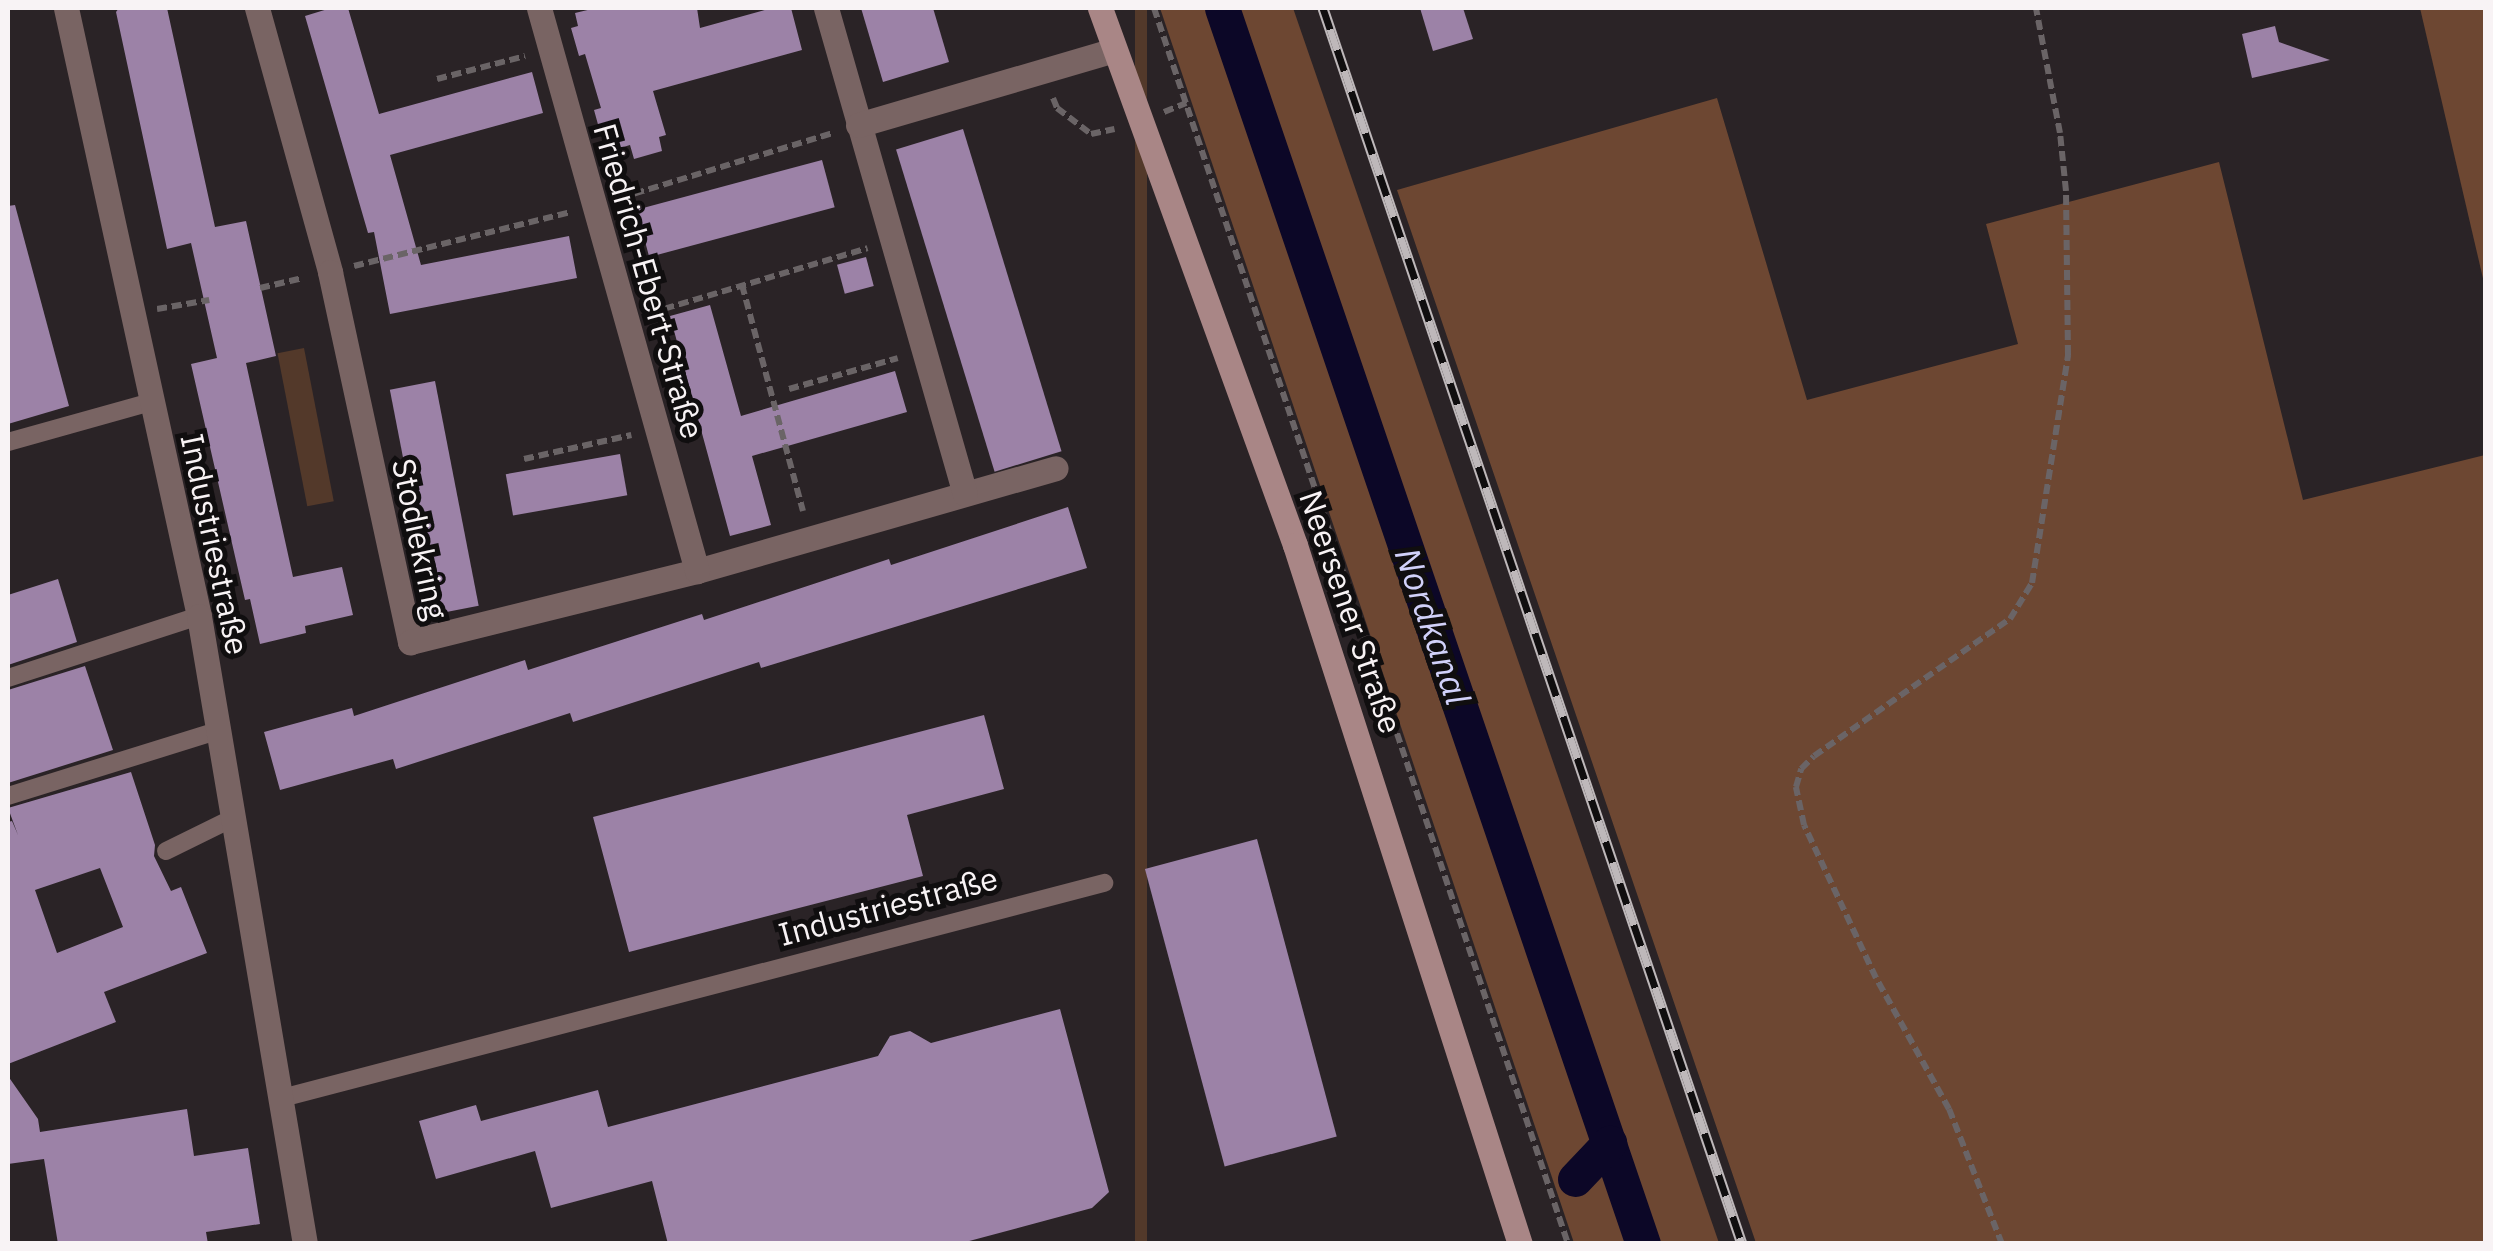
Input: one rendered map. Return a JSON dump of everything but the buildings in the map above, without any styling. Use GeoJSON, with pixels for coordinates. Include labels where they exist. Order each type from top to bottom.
{"type":"FeatureCollection","features":[{"type":"Feature","properties":{"kind":"main road","name":"Neersener Straße"},"geometry":{"type":"LineString","coordinates":[[1100,8],[1308,582],[1520,1244]]}},
{"type":"Feature","properties":{"kind":"street","name":"Industriestraße"},"geometry":{"type":"LineString","coordinates":[[66,8],[199,616],[306,1244]]}},
{"type":"Feature","properties":{"kind":"street","name":"Stodiekring"},"geometry":{"type":"LineString","coordinates":[[257,8],[330,272],[410,642],[697,571],[1056,468]]}},
{"type":"Feature","properties":{"kind":"street","name":"Friedrich-Ebert-Straße"},"geometry":{"type":"LineString","coordinates":[[539,8],[697,571]]}},
{"type":"Feature","properties":{"kind":"street"},"geometry":{"type":"LineString","coordinates":[[826,8],[965,494]]}},
{"type":"Feature","properties":{"kind":"street"},"geometry":{"type":"LineString","coordinates":[[858,126],[1114,50]]}},
{"type":"Feature","properties":{"kind":"lane"},"geometry":{"type":"LineString","coordinates":[[8,442],[152,402]]}},
{"type":"Feature","properties":{"kind":"lane"},"geometry":{"type":"LineString","coordinates":[[8,678],[199,616]]}},
{"type":"Feature","properties":{"kind":"lane"},"geometry":{"type":"LineString","coordinates":[[8,796],[220,730]]}},
{"type":"Feature","properties":{"kind":"lane"},"geometry":{"type":"LineString","coordinates":[[166,851],[235,817]]}},
{"type":"Feature","properties":{"kind":"lane","name":"Industriestraße"},"geometry":{"type":"LineString","coordinates":[[282,1098],[1104,882]]}},
{"type":"Feature","properties":{"kind":"path"},"geometry":{"type":"LineString","coordinates":[[1154,8],[1568,1244]]}},
{"type":"Feature","properties":{"kind":"path"},"geometry":{"type":"LineString","coordinates":[[2002,1244],[1949,1108],[1876,978],[1804,825],[1796,786],[1801,769],[1814,756],[2010,620],[2032,583],[2068,355],[2066,191],[2060,134],[2036,8]]}},
{"type":"Feature","properties":{"kind":"path"},"geometry":{"type":"LineString","coordinates":[[437,79],[550,50]]}},
{"type":"Feature","properties":{"kind":"path"},"geometry":{"type":"LineString","coordinates":[[1041,70],[1057,108],[1091,134],[1186,103]]}},
{"type":"Feature","properties":{"kind":"path"},"geometry":{"type":"LineString","coordinates":[[260,288],[594,206],[858,126]]}},
{"type":"Feature","properties":{"kind":"path"},"geometry":{"type":"LineString","coordinates":[[625,321],[892,242]]}},
{"type":"Feature","properties":{"kind":"path"},"geometry":{"type":"LineString","coordinates":[[742,285],[811,540]]}},
{"type":"Feature","properties":{"kind":"path"},"geometry":{"type":"LineString","coordinates":[[132,314],[209,300]]}},
{"type":"Feature","properties":{"kind":"path"},"geometry":{"type":"LineString","coordinates":[[789,389],[923,350]]}},
{"type":"Feature","properties":{"kind":"path"},"geometry":{"type":"LineString","coordinates":[[524,458],[656,430]]}},
{"type":"Feature","properties":{"kind":"shaded area"},"geometry":{"type":"Polygon","coordinates":[[[1135,8],[1147,8],[1147,1244],[1135,1244],[1135,8]]]}},
{"type":"Feature","properties":{"kind":"shaded area"},"geometry":{"type":"Polygon","coordinates":[[[1160,8],[1293,8],[1719,1243],[1574,1243],[1160,8]]]}},
{"type":"Feature","properties":{"kind":"shaded area"},"geometry":{"type":"Polygon","coordinates":[[[2420,8],[2485,8],[2485,287],[2420,8]]]}},
{"type":"Feature","properties":{"kind":"shaded area"},"geometry":{"type":"Polygon","coordinates":[[[1717,98],[1807,400],[2018,344],[1986,224],[2219,162],[2303,500],[2485,455],[2485,1243],[1756,1243],[1397,190],[1717,98]]]}},
{"type":"Feature","properties":{"kind":"shaded area"},"geometry":{"type":"Polygon","coordinates":[[[304,348],[334,501],[307,506],[277,353],[304,348]]]}},
{"type":"Feature","properties":{"kind":"waterway","name":"Nordkanal"},"geometry":{"type":"LineString","coordinates":[[1222,8],[1643,1244]]}},
{"type":"Feature","properties":{"kind":"waterway"},"geometry":{"type":"LineString","coordinates":[[1575,1179],[1609,1143]]}},
{"type":"Feature","properties":{"kind":"railway"},"geometry":{"type":"LineString","coordinates":[[1323,8],[1742,1244]]}}]}
